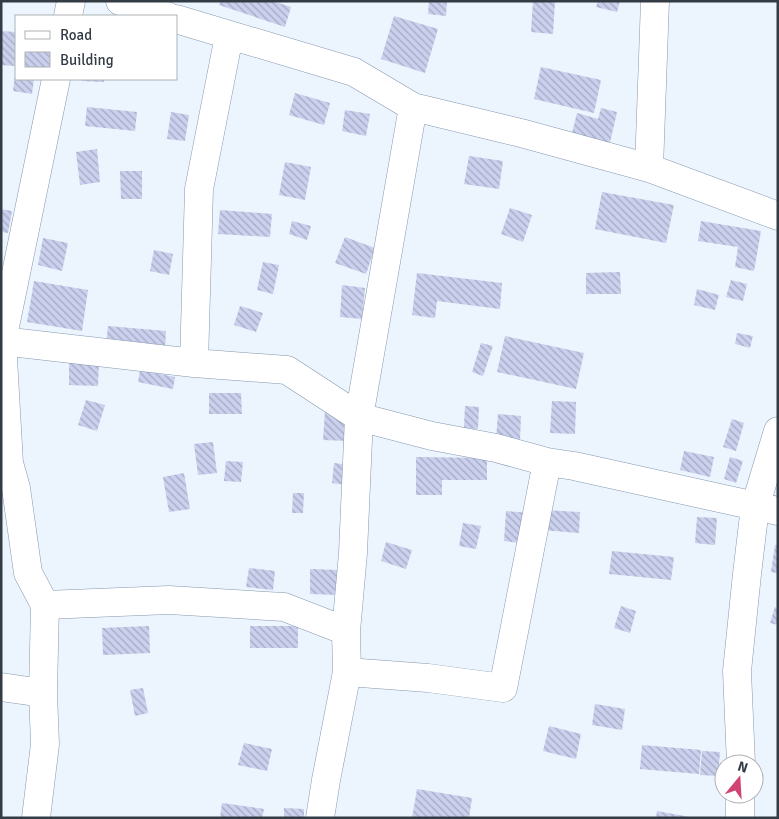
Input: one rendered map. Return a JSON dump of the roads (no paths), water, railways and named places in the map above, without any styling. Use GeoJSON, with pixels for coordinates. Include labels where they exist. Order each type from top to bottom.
{"type":"FeatureCollection","features":[{"type":"Feature","properties":{"kind":"street"},"geometry":{"type":"LineString","coordinates":[[68,15],[71,1]]}},
{"type":"Feature","properties":{"kind":"street"},"geometry":{"type":"LineString","coordinates":[[120,1],[164,15]]}},
{"type":"Feature","properties":{"kind":"street"},"geometry":{"type":"LineString","coordinates":[[649,168],[655,1]]}},
{"type":"Feature","properties":{"kind":"street"},"geometry":{"type":"LineString","coordinates":[[178,20],[354,72],[413,107],[521,133],[649,168],[778,216]]}},
{"type":"Feature","properties":{"kind":"street"},"geometry":{"type":"LineString","coordinates":[[194,363],[199,189],[229,36]]}},
{"type":"Feature","properties":{"kind":"street"},"geometry":{"type":"LineString","coordinates":[[36,818],[45,744],[43,693],[46,605],[28,572],[16,488],[5,462],[2,341],[56,80]]}},
{"type":"Feature","properties":{"kind":"street"},"geometry":{"type":"LineString","coordinates":[[320,818],[347,672],[346,631],[353,553],[359,416],[413,107]]}},
{"type":"Feature","properties":{"kind":"street"},"geometry":{"type":"LineString","coordinates":[[2,341],[194,363],[287,370],[359,416],[432,436],[496,448],[546,462],[574,466],[766,509]]}},
{"type":"Feature","properties":{"kind":"street"},"geometry":{"type":"LineString","coordinates":[[741,754],[737,671],[778,431]]}},
{"type":"Feature","properties":{"kind":"street"},"geometry":{"type":"LineString","coordinates":[[347,672],[428,678],[503,688],[546,462]]}},
{"type":"Feature","properties":{"kind":"street"},"geometry":{"type":"LineString","coordinates":[[46,605],[169,600],[284,607],[346,631]]}},
{"type":"Feature","properties":{"kind":"street"},"geometry":{"type":"LineString","coordinates":[[1,687],[43,693]]}},
{"type":"Feature","properties":{"kind":"street"},"geometry":{"type":"LineString","coordinates":[[740,804],[740,818]]}}]}
